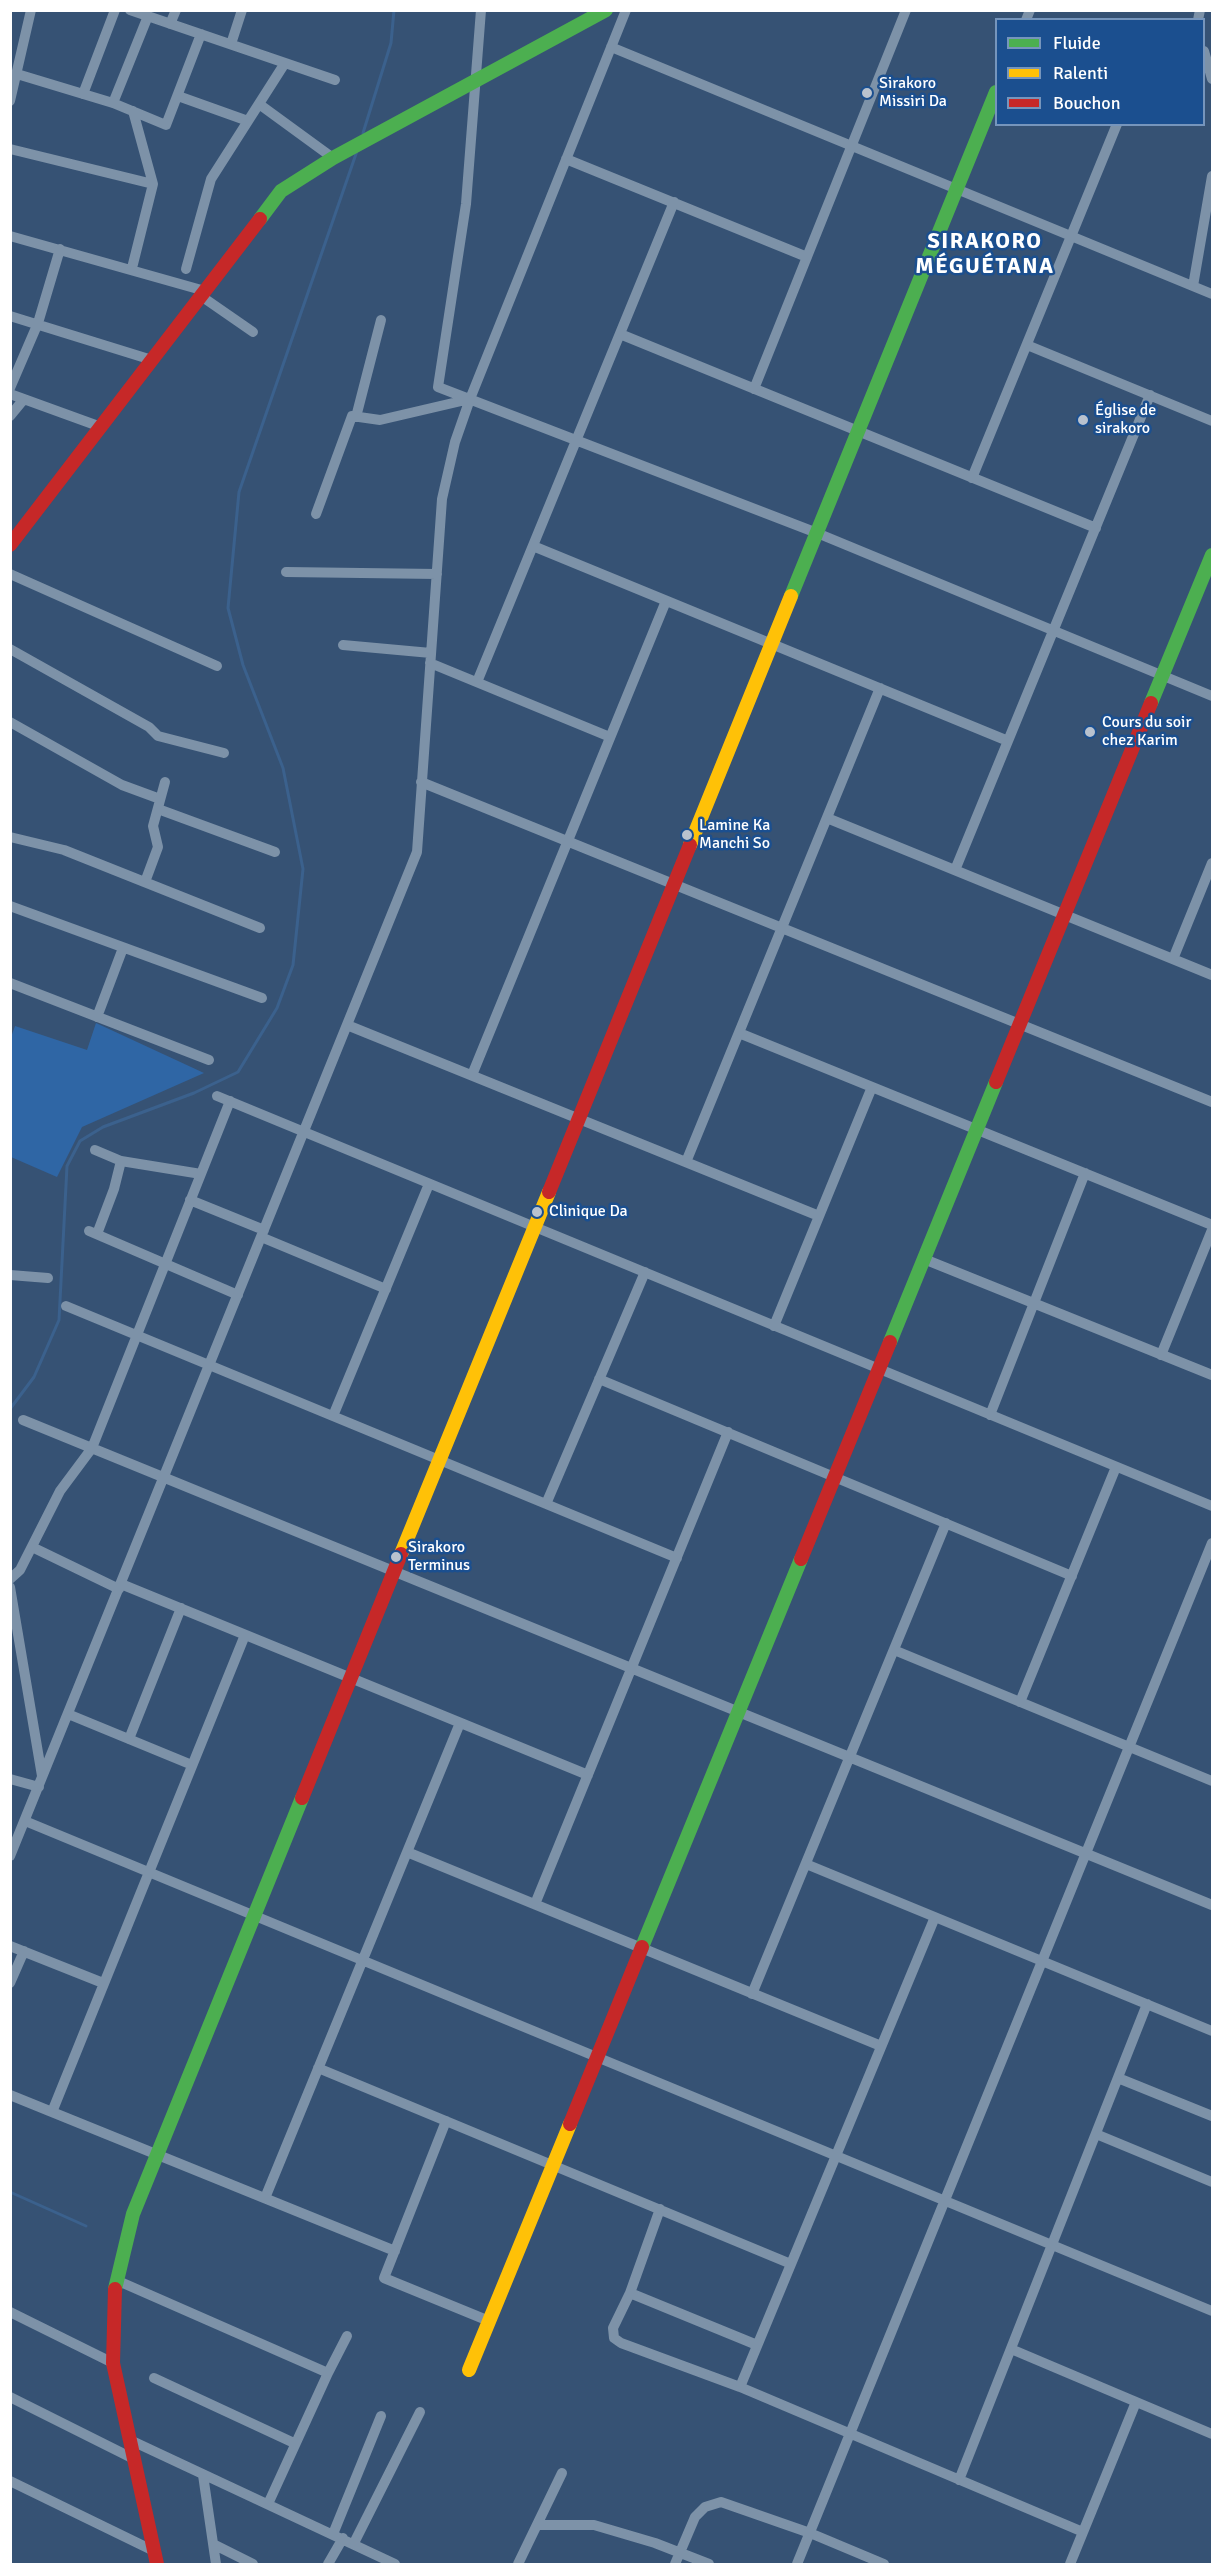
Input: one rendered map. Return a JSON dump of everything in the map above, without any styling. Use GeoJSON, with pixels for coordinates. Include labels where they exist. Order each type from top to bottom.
{"type":"FeatureCollection","features":[{"type":"Feature","properties":{"kind":"street"},"geometry":{"type":"LineString","coordinates":[[10,101],[31,10]]}},
{"type":"Feature","properties":{"kind":"street"},"geometry":{"type":"LineString","coordinates":[[83,94],[115,10]]}},
{"type":"Feature","properties":{"kind":"street"},"geometry":{"type":"LineString","coordinates":[[130,10],[335,80]]}},
{"type":"Feature","properties":{"kind":"street"},"geometry":{"type":"LineString","coordinates":[[170,24],[176,10]]}},
{"type":"Feature","properties":{"kind":"street"},"geometry":{"type":"LineString","coordinates":[[231,44],[242,10]]}},
{"type":"Feature","properties":{"kind":"street"},"geometry":{"type":"LineString","coordinates":[[481,10],[466,204],[438,387],[817,533],[1212,696]]}},
{"type":"Feature","properties":{"kind":"street"},"geometry":{"type":"LineString","coordinates":[[10,546],[281,191],[333,158],[606,10]]}},
{"type":"Feature","properties":{"kind":"street"},"geometry":{"type":"LineString","coordinates":[[10,1857],[13,1842],[25,1821],[417,852],[442,499],[455,442],[470,399],[626,10]]}},
{"type":"Feature","properties":{"kind":"street"},"geometry":{"type":"LineString","coordinates":[[754,389],[906,10]]}},
{"type":"Feature","properties":{"kind":"street"},"geometry":{"type":"LineString","coordinates":[[113,103],[148,16]]}},
{"type":"Feature","properties":{"kind":"street"},"geometry":{"type":"LineString","coordinates":[[17,74],[113,103],[166,125],[201,34]]}},
{"type":"Feature","properties":{"kind":"street"},"geometry":{"type":"LineString","coordinates":[[611,47],[1212,294]]}},
{"type":"Feature","properties":{"kind":"street"},"geometry":{"type":"LineString","coordinates":[[186,269],[211,179],[285,63]]}},
{"type":"Feature","properties":{"kind":"street"},"geometry":{"type":"LineString","coordinates":[[1208,64],[1212,79]]}},
{"type":"Feature","properties":{"kind":"street"},"geometry":{"type":"LineString","coordinates":[[156,2558],[113,2363],[112,2312],[116,2280],[133,2214],[995,94]]}},
{"type":"Feature","properties":{"kind":"street"},"geometry":{"type":"LineString","coordinates":[[178,96],[248,121]]}},
{"type":"Feature","properties":{"kind":"street"},"geometry":{"type":"LineString","coordinates":[[259,104],[333,158]]}},
{"type":"Feature","properties":{"kind":"street"},"geometry":{"type":"LineString","coordinates":[[132,268],[153,184],[133,111]]}},
{"type":"Feature","properties":{"kind":"street"},"geometry":{"type":"LineString","coordinates":[[972,478],[1116,126]]}},
{"type":"Feature","properties":{"kind":"street"},"geometry":{"type":"LineString","coordinates":[[10,149],[153,184]]}},
{"type":"Feature","properties":{"kind":"street"},"geometry":{"type":"LineString","coordinates":[[566,159],[807,257]]}},
{"type":"Feature","properties":{"kind":"street"},"geometry":{"type":"LineString","coordinates":[[1193,286],[1212,176]]}},
{"type":"Feature","properties":{"kind":"street"},"geometry":{"type":"LineString","coordinates":[[477,682],[674,202]]}},
{"type":"Feature","properties":{"kind":"street"},"geometry":{"type":"LineString","coordinates":[[10,236],[132,268],[203,293],[253,332]]}},
{"type":"Feature","properties":{"kind":"street"},"geometry":{"type":"LineString","coordinates":[[10,388],[38,323],[60,249]]}},
{"type":"Feature","properties":{"kind":"street"},"geometry":{"type":"LineString","coordinates":[[10,316],[152,360]]}},
{"type":"Feature","properties":{"kind":"street"},"geometry":{"type":"LineString","coordinates":[[356,417],[381,320]]}},
{"type":"Feature","properties":{"kind":"street"},"geometry":{"type":"LineString","coordinates":[[620,334],[1096,528]]}},
{"type":"Feature","properties":{"kind":"street"},"geometry":{"type":"LineString","coordinates":[[1027,345],[1212,421]]}},
{"type":"Feature","properties":{"kind":"street"},"geometry":{"type":"LineString","coordinates":[[10,394],[101,427]]}},
{"type":"Feature","properties":{"kind":"street"},"geometry":{"type":"LineString","coordinates":[[956,870],[1150,395]]}},
{"type":"Feature","properties":{"kind":"street"},"geometry":{"type":"LineString","coordinates":[[10,416],[24,399]]}},
{"type":"Feature","properties":{"kind":"street"},"geometry":{"type":"LineString","coordinates":[[316,514],[352,416],[380,420],[470,399]]}},
{"type":"Feature","properties":{"kind":"street"},"geometry":{"type":"LineString","coordinates":[[533,546],[1008,741]]}},
{"type":"Feature","properties":{"kind":"street"},"geometry":{"type":"LineString","coordinates":[[469,2370],[1212,555]]}},
{"type":"Feature","properties":{"kind":"street"},"geometry":{"type":"LineString","coordinates":[[286,572],[437,574]]}},
{"type":"Feature","properties":{"kind":"street"},"geometry":{"type":"LineString","coordinates":[[10,574],[217,666]]}},
{"type":"Feature","properties":{"kind":"street"},"geometry":{"type":"LineString","coordinates":[[472,1075],[666,601]]}},
{"type":"Feature","properties":{"kind":"street"},"geometry":{"type":"LineString","coordinates":[[343,645],[430,658],[477,682],[610,737]]}},
{"type":"Feature","properties":{"kind":"street"},"geometry":{"type":"LineString","coordinates":[[10,649],[149,727],[158,736],[224,753]]}},
{"type":"Feature","properties":{"kind":"street"},"geometry":{"type":"LineString","coordinates":[[686,1162],[880,688]]}},
{"type":"Feature","properties":{"kind":"street"},"geometry":{"type":"LineString","coordinates":[[10,722],[159,804],[275,852]]}},
{"type":"Feature","properties":{"kind":"street"},"geometry":{"type":"LineString","coordinates":[[145,882],[158,847],[153,826],[165,782]]}},
{"type":"Feature","properties":{"kind":"street"},"geometry":{"type":"LineString","coordinates":[[421,782],[1212,1102]]}},
{"type":"Feature","properties":{"kind":"street"},"geometry":{"type":"LineString","coordinates":[[827,818],[1212,975]]}},
{"type":"Feature","properties":{"kind":"street"},"geometry":{"type":"LineString","coordinates":[[10,837],[64,850],[260,928]]}},
{"type":"Feature","properties":{"kind":"street"},"geometry":{"type":"LineString","coordinates":[[1173,959],[1212,863]]}},
{"type":"Feature","properties":{"kind":"street"},"geometry":{"type":"LineString","coordinates":[[10,906],[262,998]]}},
{"type":"Feature","properties":{"kind":"street"},"geometry":{"type":"LineString","coordinates":[[97,1017],[123,948]]}},
{"type":"Feature","properties":{"kind":"street"},"geometry":{"type":"LineString","coordinates":[[10,983],[209,1060]]}},
{"type":"Feature","properties":{"kind":"street"},"geometry":{"type":"LineString","coordinates":[[347,1025],[819,1216]]}},
{"type":"Feature","properties":{"kind":"street"},"geometry":{"type":"LineString","coordinates":[[739,1033],[1212,1225]]}},
{"type":"Feature","properties":{"kind":"street"},"geometry":{"type":"LineString","coordinates":[[774,1326],[872,1087]]}},
{"type":"Feature","properties":{"kind":"street"},"geometry":{"type":"LineString","coordinates":[[217,1096],[1212,1506]]}},
{"type":"Feature","properties":{"kind":"street"},"geometry":{"type":"LineString","coordinates":[[10,1579],[20,1570],[60,1491],[92,1448],[230,1101]]}},
{"type":"Feature","properties":{"kind":"street"},"geometry":{"type":"LineString","coordinates":[[95,1150],[121,1161],[201,1174]]}},
{"type":"Feature","properties":{"kind":"street"},"geometry":{"type":"LineString","coordinates":[[121,1161],[114,1189],[93,1233],[166,1262],[238,1295]]}},
{"type":"Feature","properties":{"kind":"street"},"geometry":{"type":"LineString","coordinates":[[990,1415],[1085,1173]]}},
{"type":"Feature","properties":{"kind":"street"},"geometry":{"type":"LineString","coordinates":[[333,1416],[429,1184]]}},
{"type":"Feature","properties":{"kind":"street"},"geometry":{"type":"LineString","coordinates":[[190,1200],[386,1289]]}},
{"type":"Feature","properties":{"kind":"street"},"geometry":{"type":"LineString","coordinates":[[1161,1355],[1212,1230]]}},
{"type":"Feature","properties":{"kind":"street"},"geometry":{"type":"LineString","coordinates":[[924,1259],[1212,1375]]}},
{"type":"Feature","properties":{"kind":"street"},"geometry":{"type":"LineString","coordinates":[[546,1504],[645,1272]]}},
{"type":"Feature","properties":{"kind":"street"},"geometry":{"type":"LineString","coordinates":[[10,1275],[48,1278]]}},
{"type":"Feature","properties":{"kind":"street"},"geometry":{"type":"LineString","coordinates":[[66,1306],[677,1558]]}},
{"type":"Feature","properties":{"kind":"street"},"geometry":{"type":"LineString","coordinates":[[599,1379],[1072,1576]]}},
{"type":"Feature","properties":{"kind":"street"},"geometry":{"type":"LineString","coordinates":[[23,1420],[1212,1905]]}},
{"type":"Feature","properties":{"kind":"street"},"geometry":{"type":"LineString","coordinates":[[535,1904],[728,1432]]}},
{"type":"Feature","properties":{"kind":"street"},"geometry":{"type":"LineString","coordinates":[[1020,1702],[1116,1467]]}},
{"type":"Feature","properties":{"kind":"street"},"geometry":{"type":"LineString","coordinates":[[752,1994],[946,1523]]}},
{"type":"Feature","properties":{"kind":"street"},"geometry":{"type":"LineString","coordinates":[[797,2565],[1212,1543]]}},
{"type":"Feature","properties":{"kind":"street"},"geometry":{"type":"LineString","coordinates":[[32,1547],[120,1586],[181,1608],[588,1775]]}},
{"type":"Feature","properties":{"kind":"street"},"geometry":{"type":"LineString","coordinates":[[10,1587],[40,1782]]}},
{"type":"Feature","properties":{"kind":"street"},"geometry":{"type":"LineString","coordinates":[[129,1739],[181,1608]]}},
{"type":"Feature","properties":{"kind":"street"},"geometry":{"type":"LineString","coordinates":[[52,2112],[245,1635]]}},
{"type":"Feature","properties":{"kind":"street"},"geometry":{"type":"LineString","coordinates":[[894,1650],[1212,1780]]}},
{"type":"Feature","properties":{"kind":"street"},"geometry":{"type":"LineString","coordinates":[[68,1714],[192,1765]]}},
{"type":"Feature","properties":{"kind":"street"},"geometry":{"type":"LineString","coordinates":[[265,2198],[460,1723]]}},
{"type":"Feature","properties":{"kind":"street"},"geometry":{"type":"LineString","coordinates":[[10,1779],[40,1782]]}},
{"type":"Feature","properties":{"kind":"street"},"geometry":{"type":"LineString","coordinates":[[25,1821],[1212,2311]]}},
{"type":"Feature","properties":{"kind":"street"},"geometry":{"type":"LineString","coordinates":[[407,1852],[881,2046]]}},
{"type":"Feature","properties":{"kind":"street"},"geometry":{"type":"LineString","coordinates":[[806,1864],[1212,2031]]}},
{"type":"Feature","properties":{"kind":"street"},"geometry":{"type":"LineString","coordinates":[[740,2387],[935,1917]]}},
{"type":"Feature","properties":{"kind":"street"},"geometry":{"type":"LineString","coordinates":[[10,1946],[104,1983]]}},
{"type":"Feature","properties":{"kind":"street"},"geometry":{"type":"LineString","coordinates":[[10,1983],[24,1951]]}},
{"type":"Feature","properties":{"kind":"street"},"geometry":{"type":"LineString","coordinates":[[959,2480],[1148,2004]]}},
{"type":"Feature","properties":{"kind":"street"},"geometry":{"type":"LineString","coordinates":[[318,2068],[791,2264]]}},
{"type":"Feature","properties":{"kind":"street"},"geometry":{"type":"LineString","coordinates":[[1118,2078],[1212,2116]]}},
{"type":"Feature","properties":{"kind":"street"},"geometry":{"type":"LineString","coordinates":[[10,2095],[395,2251]]}},
{"type":"Feature","properties":{"kind":"street"},"geometry":{"type":"LineString","coordinates":[[446,2121],[384,2278],[489,2321]]}},
{"type":"Feature","properties":{"kind":"street"},"geometry":{"type":"LineString","coordinates":[[1096,2134],[1212,2182]]}},
{"type":"Feature","properties":{"kind":"street"},"geometry":{"type":"LineString","coordinates":[[660,2209],[630,2293],[613,2328],[614,2338],[621,2343],[740,2387],[1083,2532]]}},
{"type":"Feature","properties":{"kind":"street"},"geometry":{"type":"LineString","coordinates":[[116,2280],[328,2373]]}},
{"type":"Feature","properties":{"kind":"street"},"geometry":{"type":"LineString","coordinates":[[630,2293],[758,2345]]}},
{"type":"Feature","properties":{"kind":"street"},"geometry":{"type":"LineString","coordinates":[[10,2312],[113,2363]]}},
{"type":"Feature","properties":{"kind":"street"},"geometry":{"type":"LineString","coordinates":[[268,2504],[294,2443],[347,2336]]}},
{"type":"Feature","properties":{"kind":"street"},"geometry":{"type":"LineString","coordinates":[[1011,2349],[1212,2434]]}},
{"type":"Feature","properties":{"kind":"street"},"geometry":{"type":"LineString","coordinates":[[154,2378],[294,2443]]}},
{"type":"Feature","properties":{"kind":"street"},"geometry":{"type":"LineString","coordinates":[[10,2397],[134,2459]]}},
{"type":"Feature","properties":{"kind":"street"},"geometry":{"type":"LineString","coordinates":[[1070,2565],[1136,2402]]}},
{"type":"Feature","properties":{"kind":"street"},"geometry":{"type":"LineString","coordinates":[[354,2543],[420,2412]]}},
{"type":"Feature","properties":{"kind":"street"},"geometry":{"type":"LineString","coordinates":[[328,2565],[381,2416]]}},
{"type":"Feature","properties":{"kind":"street"},"geometry":{"type":"LineString","coordinates":[[130,2440],[354,2543],[395,2565]]}},
{"type":"Feature","properties":{"kind":"street"},"geometry":{"type":"LineString","coordinates":[[519,2564],[562,2472]]}},
{"type":"Feature","properties":{"kind":"street"},"geometry":{"type":"LineString","coordinates":[[202,2475],[216,2565]]}},
{"type":"Feature","properties":{"kind":"street"},"geometry":{"type":"LineString","coordinates":[[10,2481],[156,2558]]}},
{"type":"Feature","properties":{"kind":"street"},"geometry":{"type":"LineString","coordinates":[[675,2565],[695,2517],[705,2507],[721,2502],[810,2533],[884,2565]]}},
{"type":"Feature","properties":{"kind":"street"},"geometry":{"type":"LineString","coordinates":[[537,2524],[594,2525],[709,2565]]}},
{"type":"Feature","properties":{"kind":"street"},"geometry":{"type":"LineString","coordinates":[[213,2544],[254,2565]]}},
{"type":"Feature","properties":{"kind":"shaded area"},"geometry":{"type":"Polygon","coordinates":[[[96,1023],[204,1073],[82,1127],[57,1177],[11,1157],[10,1040],[15,1026],[87,1050],[96,1023]]]}},
{"type":"Feature","properties":{"kind":"waterway"},"geometry":{"type":"LineString","coordinates":[[363,133],[391,43],[394,10]]}},
{"type":"Feature","properties":{"kind":"waterway"},"geometry":{"type":"LineString","coordinates":[[10,1409],[34,1377],[59,1320],[67,1166],[80,1141],[103,1127],[194,1093],[238,1072],[277,1008],[293,965],[303,869],[283,768],[243,665],[228,608],[239,492],[357,151]]}},
{"type":"Feature","properties":{"kind":"waterway"},"geometry":{"type":"LineString","coordinates":[[10,2192],[86,2226]]}},
{"type":"Feature","properties":{"kind":"traffic: fast"},"geometry":{"type":"LineString","coordinates":[[260,219],[281,191],[333,158],[606,10]]}},
{"type":"Feature","properties":{"kind":"traffic: fast"},"geometry":{"type":"LineString","coordinates":[[791,596],[995,94]]}},
{"type":"Feature","properties":{"kind":"traffic: fast"},"geometry":{"type":"LineString","coordinates":[[1151,703],[1212,555]]}},
{"type":"Feature","properties":{"kind":"traffic: fast"},"geometry":{"type":"LineString","coordinates":[[890,1342],[996,1082]]}},
{"type":"Feature","properties":{"kind":"traffic: fast"},"geometry":{"type":"LineString","coordinates":[[642,1947],[801,1559]]}},
{"type":"Feature","properties":{"kind":"traffic: fast"},"geometry":{"type":"LineString","coordinates":[[115,2289],[133,2214],[302,1798]]}},
{"type":"Feature","properties":{"kind":"traffic: slow"},"geometry":{"type":"LineString","coordinates":[[690,845],[791,596]]}},
{"type":"Feature","properties":{"kind":"traffic: slow"},"geometry":{"type":"LineString","coordinates":[[401,1554],[549,1192]]}},
{"type":"Feature","properties":{"kind":"traffic: slow"},"geometry":{"type":"LineString","coordinates":[[469,2370],[570,2124]]}},
{"type":"Feature","properties":{"kind":"traffic: jam"},"geometry":{"type":"LineString","coordinates":[[10,545],[260,219]]}},
{"type":"Feature","properties":{"kind":"traffic: jam"},"geometry":{"type":"LineString","coordinates":[[996,1082],[1151,703]]}},
{"type":"Feature","properties":{"kind":"traffic: jam"},"geometry":{"type":"LineString","coordinates":[[549,1192],[690,845]]}},
{"type":"Feature","properties":{"kind":"traffic: jam"},"geometry":{"type":"LineString","coordinates":[[801,1559],[890,1342]]}},
{"type":"Feature","properties":{"kind":"traffic: jam"},"geometry":{"type":"LineString","coordinates":[[302,1798],[401,1554]]}},
{"type":"Feature","properties":{"kind":"traffic: jam"},"geometry":{"type":"LineString","coordinates":[[570,2124],[642,1947]]}},
{"type":"Feature","properties":{"kind":"traffic: jam"},"geometry":{"type":"LineString","coordinates":[[115,2289],[113,2363],[157,2564]]}},
{"type":"Feature","properties":{"kind":"place","name":"Sirakoro Missiri Da"},"geometry":{"type":"Point","coordinates":[867,93]}},
{"type":"Feature","properties":{"kind":"place","name":"Église de sirakoro"},"geometry":{"type":"Point","coordinates":[1083,420]}},
{"type":"Feature","properties":{"kind":"place","name":"Cours du soir chez Karim"},"geometry":{"type":"Point","coordinates":[1090,732]}},
{"type":"Feature","properties":{"kind":"place","name":"Lamine Ka Manchi So"},"geometry":{"type":"Point","coordinates":[687,835]}},
{"type":"Feature","properties":{"kind":"place","name":"Clinique Da"},"geometry":{"type":"Point","coordinates":[537,1212]}},
{"type":"Feature","properties":{"kind":"place","name":"Sirakoro Terminus"},"geometry":{"type":"Point","coordinates":[396,1557]}},
{"type":"Feature","properties":{"kind":"district","name":"SIRAKORO MÉGUÉTANA"},"geometry":{"type":"Point","coordinates":[985,254]}}]}
